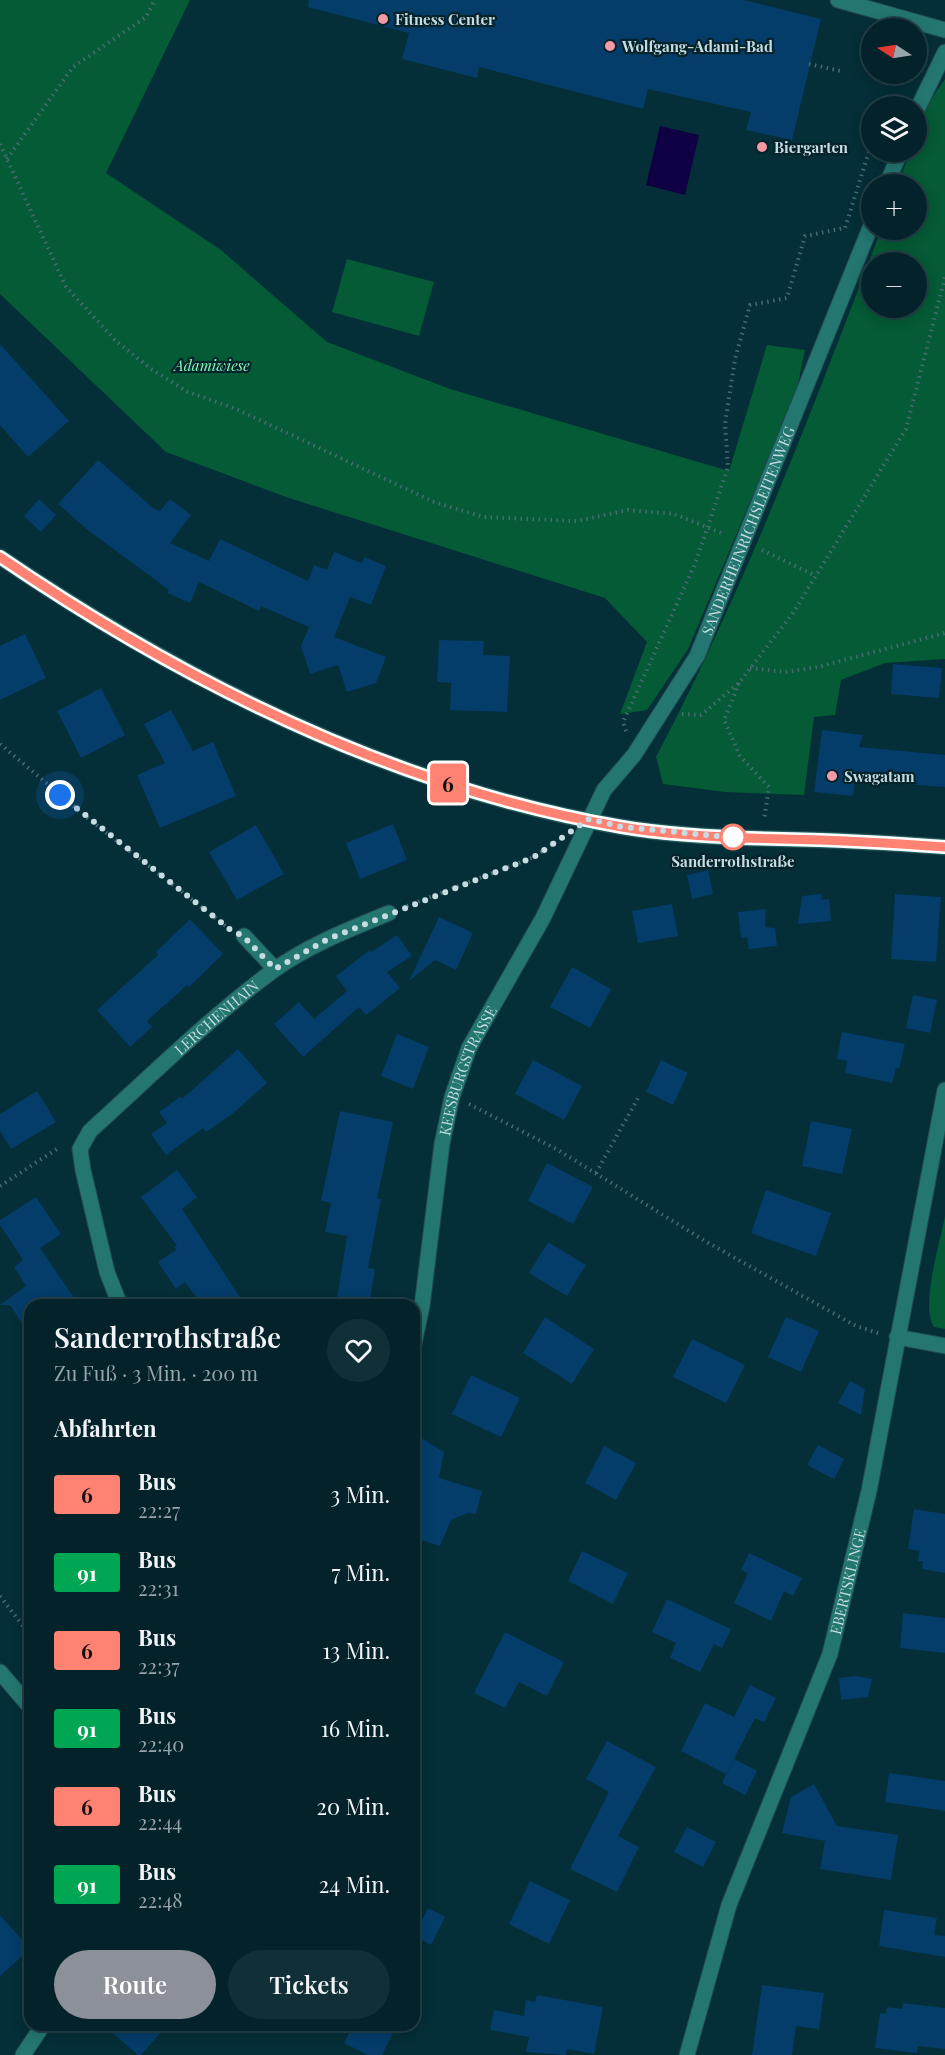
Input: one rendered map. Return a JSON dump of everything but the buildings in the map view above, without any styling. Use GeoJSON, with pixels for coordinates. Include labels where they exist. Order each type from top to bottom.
{"type":"FeatureCollection","features":[{"type":"Feature","properties":{"kind":"street"},"geometry":{"type":"LineString","coordinates":[[838,0],[945,30]]}},
{"type":"Feature","properties":{"kind":"street"},"geometry":{"type":"LineString","coordinates":[[924,96],[945,52]]}},
{"type":"Feature","properties":{"kind":"street","name":"SANDERHEINRICHSLEITENWEG"},"geometry":{"type":"LineString","coordinates":[[589,819],[604,790],[634,755],[697,656],[865,240]]}},
{"type":"Feature","properties":{"kind":"street"},"geometry":{"type":"LineString","coordinates":[[0,557],[91,618],[193,675],[310,733],[412,772],[505,800],[622,827],[761,839],[945,847]]}},
{"type":"Feature","properties":{"kind":"street","name":"KEESBURGSTRASSE"},"geometry":{"type":"LineString","coordinates":[[420,1319],[442,1144],[452,1096],[469,1048],[543,918],[589,819]]}},
{"type":"Feature","properties":{"kind":"street","name":"LERCHENHAIN"},"geometry":{"type":"LineString","coordinates":[[90,1131],[197,1034],[275,969],[328,939],[389,912]]}},
{"type":"Feature","properties":{"kind":"street"},"geometry":{"type":"LineString","coordinates":[[243,936],[275,969]]}},
{"type":"Feature","properties":{"kind":"street","name":"EBERTSKLINGE"},"geometry":{"type":"LineString","coordinates":[[687,2055],[729,1905],[826,1667],[869,1491],[945,1090]]}},
{"type":"Feature","properties":{"kind":"street"},"geometry":{"type":"LineString","coordinates":[[90,1131],[80,1149],[83,1170],[107,1272],[118,1299]]}},
{"type":"Feature","properties":{"kind":"street"},"geometry":{"type":"LineString","coordinates":[[897,1337],[945,1346]]}},
{"type":"Feature","properties":{"kind":"street"},"geometry":{"type":"LineString","coordinates":[[0,1672],[24,1700]]}},
{"type":"Feature","properties":{"kind":"street"},"geometry":{"type":"LineString","coordinates":[[22,2055],[39,2031]]}},
{"type":"Feature","properties":{"kind":"path"},"geometry":{"type":"LineString","coordinates":[[8,159],[73,67],[146,17],[155,0]]}},
{"type":"Feature","properties":{"kind":"path"},"geometry":{"type":"LineString","coordinates":[[809,64],[841,71]]}},
{"type":"Feature","properties":{"kind":"path"},"geometry":{"type":"LineString","coordinates":[[0,144],[37,230],[66,287],[116,342],[151,369],[188,392],[234,408],[434,502],[483,517],[578,521],[628,510],[674,514],[744,542],[816,576]]}},
{"type":"Feature","properties":{"kind":"path"},"geometry":{"type":"LineString","coordinates":[[634,755],[623,722],[695,564],[728,467],[725,424],[735,360],[750,305],[787,298],[805,236],[844,228],[865,162]]}},
{"type":"Feature","properties":{"kind":"path"},"geometry":{"type":"LineString","coordinates":[[660,712],[701,715],[739,683],[793,613],[906,429],[925,364],[945,276]]}},
{"type":"Feature","properties":{"kind":"path"},"geometry":{"type":"LineString","coordinates":[[750,668],[784,672],[818,667],[945,633]]}},
{"type":"Feature","properties":{"kind":"path"},"geometry":{"type":"LineString","coordinates":[[739,683],[724,720],[740,756],[769,787],[761,839]]}},
{"type":"Feature","properties":{"kind":"path"},"geometry":{"type":"LineString","coordinates":[[0,744],[95,824],[232,931],[243,936]]}},
{"type":"Feature","properties":{"kind":"path"},"geometry":{"type":"LineString","coordinates":[[389,912],[534,857],[589,819]]}},
{"type":"Feature","properties":{"kind":"path"},"geometry":{"type":"LineString","coordinates":[[452,1096],[491,1114],[596,1173],[705,1240],[856,1326],[897,1337]]}},
{"type":"Feature","properties":{"kind":"path"},"geometry":{"type":"LineString","coordinates":[[596,1173],[638,1098]]}},
{"type":"Feature","properties":{"kind":"path"},"geometry":{"type":"LineString","coordinates":[[0,1186],[20,1170],[90,1131]]}},
{"type":"Feature","properties":{"kind":"path"},"geometry":{"type":"LineString","coordinates":[[0,1596],[24,1627]]}},
{"type":"Feature","properties":{"kind":"green space","name":"Adamiwiese"},"geometry":{"type":"Polygon","coordinates":[[[0,0],[190,0],[106,173],[221,250],[327,342],[450,389],[729,471],[767,345],[805,350],[796,393],[688,649],[647,710],[620,714],[647,642],[605,598],[286,497],[166,452],[0,294],[0,0]]]}},
{"type":"Feature","properties":{"kind":"green space"},"geometry":{"type":"Polygon","coordinates":[[[945,79],[945,659],[885,663],[841,680],[835,715],[814,717],[804,795],[725,792],[663,784],[656,757],[748,563],[861,281],[861,318],[927,318],[927,252],[872,252],[877,240],[927,240],[927,174],[902,174],[906,162],[927,162],[927,108],[945,79]]]}},
{"type":"Feature","properties":{"kind":"green space"},"geometry":{"type":"Polygon","coordinates":[[[347,259],[434,282],[419,336],[332,312],[347,259]]]}},
{"type":"Feature","properties":{"kind":"green space"},"geometry":{"type":"Polygon","coordinates":[[[945,1216],[945,1329],[934,1327],[929,1305],[932,1274],[945,1216]]]}},
{"type":"Feature","properties":{"kind":"shaded area"},"geometry":{"type":"Polygon","coordinates":[[[660,126],[699,135],[685,195],[646,185],[660,126]]]}},
{"type":"Feature","properties":{"kind":"bus line","name":"6"},"geometry":{"type":"LineString","coordinates":[[0,557],[81,612],[193,675],[310,733],[412,772],[505,800],[622,827],[696,835],[945,847]]}},
{"type":"Feature","properties":{"kind":"place","name":"Fitness Center"},"geometry":{"type":"Point","coordinates":[383,19]}},
{"type":"Feature","properties":{"kind":"place","name":"Wolfgang-Adami-Bad"},"geometry":{"type":"Point","coordinates":[610,46]}},
{"type":"Feature","properties":{"kind":"place","name":"Biergarten"},"geometry":{"type":"Point","coordinates":[762,147]}},
{"type":"Feature","properties":{"kind":"place","name":"Swagatam"},"geometry":{"type":"Point","coordinates":[832,776]}},
{"type":"Feature","properties":{"kind":"place","name":"Sanderrothstraße"},"geometry":{"type":"Point","coordinates":[733,837]}},
{"type":"Feature","properties":{"kind":"route"},"geometry":{"type":"LineString","coordinates":[[60,795],[232,931],[243,936],[275,969],[328,939],[389,912],[534,857],[589,819],[622,827],[739,838],[733,837]]}}]}
